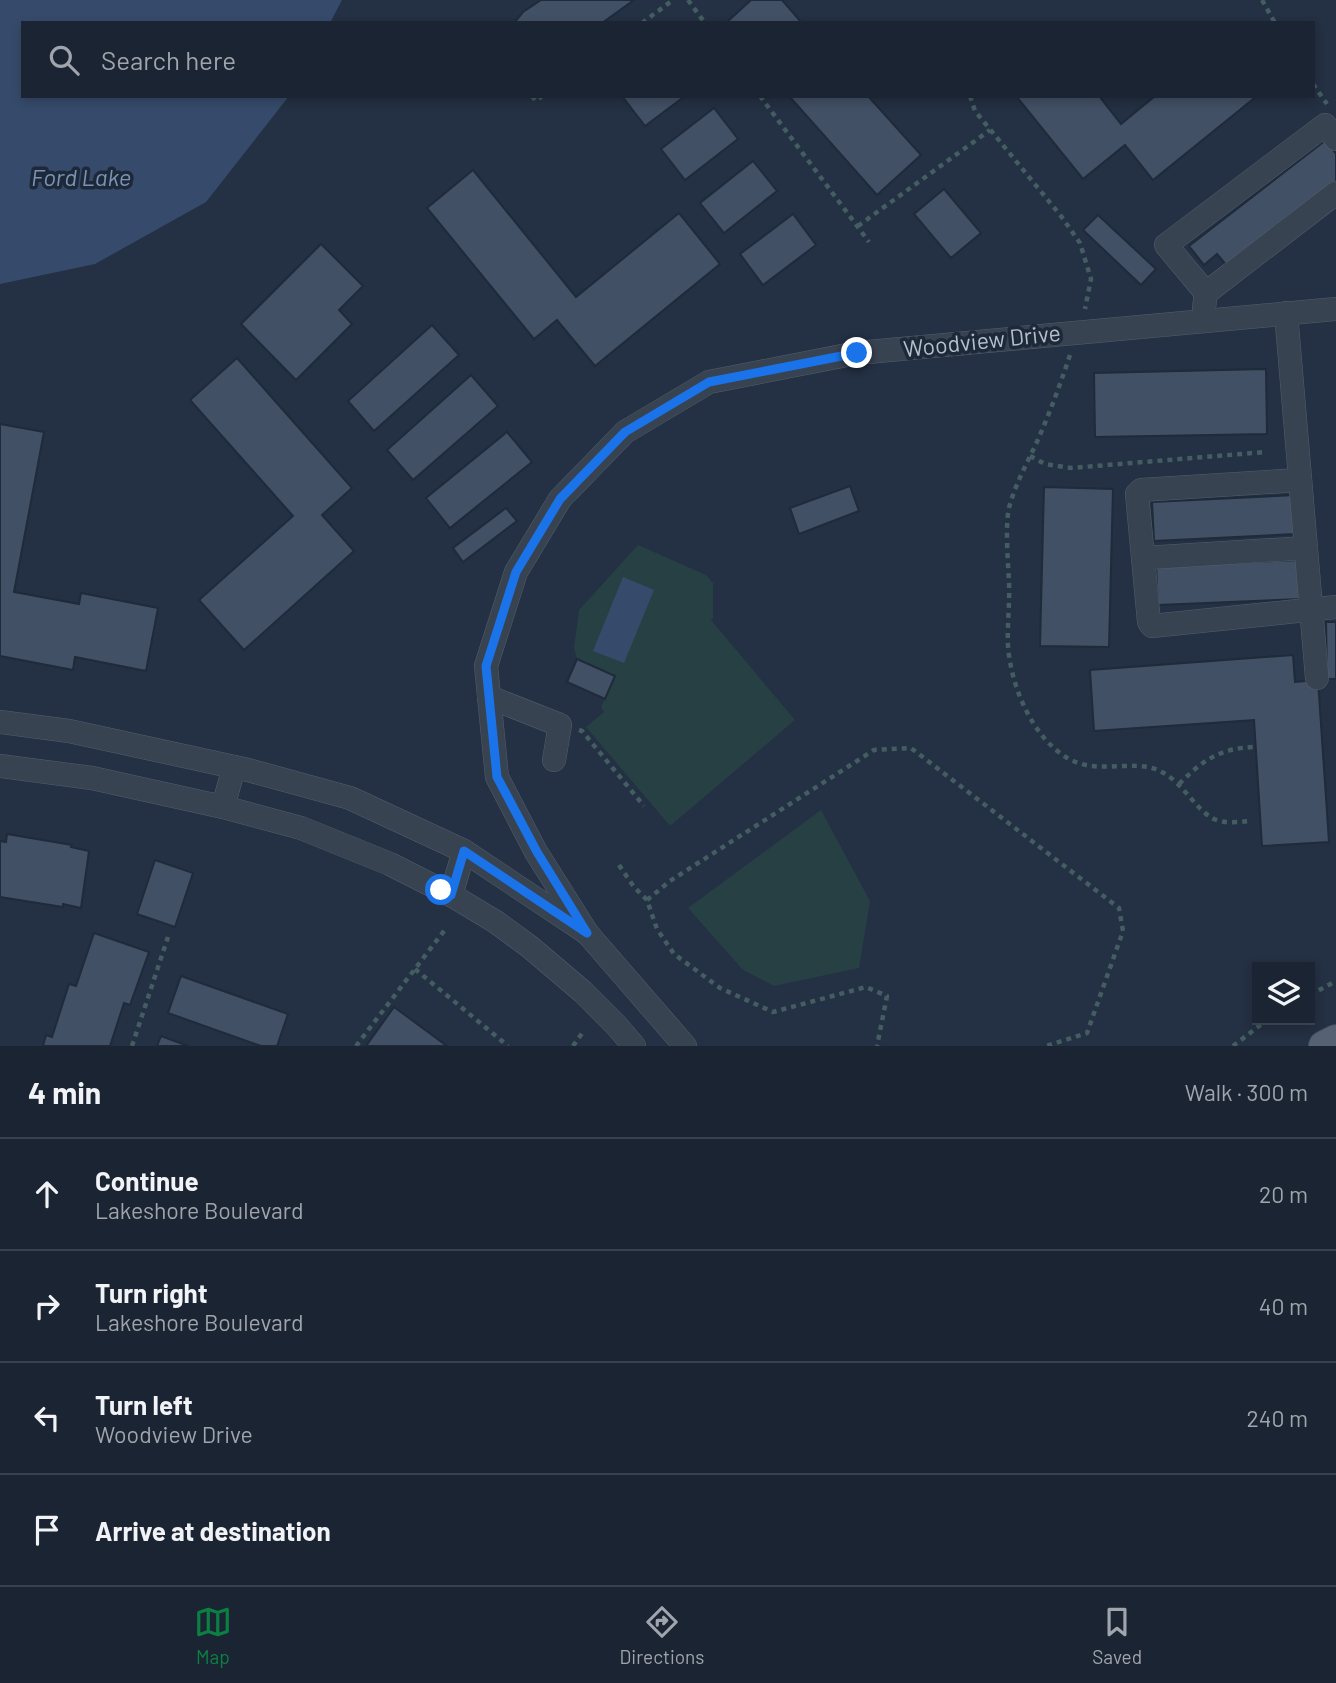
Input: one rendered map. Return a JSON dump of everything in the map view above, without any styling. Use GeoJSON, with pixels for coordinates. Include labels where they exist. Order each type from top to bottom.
{"type":"FeatureCollection","features":[{"type":"Feature","properties":{"kind":"main road"},"geometry":{"type":"LineString","coordinates":[[1324,1046],[1336,1040]]}},
{"type":"Feature","properties":{"kind":"street"},"geometry":{"type":"LineString","coordinates":[[1206,293],[1166,245],[1325,125],[1336,139]]}},
{"type":"Feature","properties":{"kind":"street"},"geometry":{"type":"LineString","coordinates":[[1202,321],[1206,293],[1336,193]]}},
{"type":"Feature","properties":{"kind":"street","name":"Woodview Drive"},"geometry":{"type":"LineString","coordinates":[[587,933],[537,852],[497,777],[486,666],[516,572],[560,499],[625,432],[709,382],[857,353],[1336,309]]}},
{"type":"Feature","properties":{"kind":"street"},"geometry":{"type":"LineString","coordinates":[[1286,313],[1317,678]]}},
{"type":"Feature","properties":{"kind":"street"},"geometry":{"type":"LineString","coordinates":[[1300,480],[1141,490],[1137,494],[1149,622],[1152,626],[1336,607]]}},
{"type":"Feature","properties":{"kind":"street"},"geometry":{"type":"LineString","coordinates":[[1143,558],[1306,548]]}},
{"type":"Feature","properties":{"kind":"street"},"geometry":{"type":"LineString","coordinates":[[489,697],[560,725],[554,760]]}},
{"type":"Feature","properties":{"kind":"street"},"geometry":{"type":"LineString","coordinates":[[0,722],[69,731],[234,767],[351,798],[464,851],[587,933],[685,1046]]}},
{"type":"Feature","properties":{"kind":"street"},"geometry":{"type":"LineString","coordinates":[[0,765],[92,778],[223,807],[301,828],[390,864],[439,895],[496,922],[530,947],[583,992],[634,1046]]}},
{"type":"Feature","properties":{"kind":"street"},"geometry":{"type":"LineString","coordinates":[[223,807],[234,767]]}},
{"type":"Feature","properties":{"kind":"street"},"geometry":{"type":"LineString","coordinates":[[439,895],[464,851]]}},
{"type":"Feature","properties":{"kind":"street"},"geometry":{"type":"LineString","coordinates":[[616,1025],[643,998]]}},
{"type":"Feature","properties":{"kind":"path"},"geometry":{"type":"LineString","coordinates":[[645,21],[673,0]]}},
{"type":"Feature","properties":{"kind":"path"},"geometry":{"type":"LineString","coordinates":[[688,0],[704,21]]}},
{"type":"Feature","properties":{"kind":"path"},"geometry":{"type":"LineString","coordinates":[[1262,0],[1274,21]]}},
{"type":"Feature","properties":{"kind":"path"},"geometry":{"type":"LineString","coordinates":[[762,98],[869,242]]}},
{"type":"Feature","properties":{"kind":"path"},"geometry":{"type":"LineString","coordinates":[[971,98],[975,111],[1080,243],[1091,279],[1085,309]]}},
{"type":"Feature","properties":{"kind":"path"},"geometry":{"type":"LineString","coordinates":[[858,226],[990,130]]}},
{"type":"Feature","properties":{"kind":"path"},"geometry":{"type":"LineString","coordinates":[[1072,348],[1059,387],[1008,510],[1008,647],[1015,685],[1038,730],[1069,759],[1086,765],[1143,767],[1158,771],[1179,784],[1214,819],[1232,823],[1250,821]]}},
{"type":"Feature","properties":{"kind":"path"},"geometry":{"type":"LineString","coordinates":[[1030,456],[1045,464],[1071,468],[1265,452]]}},
{"type":"Feature","properties":{"kind":"path"},"geometry":{"type":"LineString","coordinates":[[582,731],[622,774],[644,806]]}},
{"type":"Feature","properties":{"kind":"path"},"geometry":{"type":"LineString","coordinates":[[1179,784],[1196,767],[1215,756],[1235,747],[1255,747]]}},
{"type":"Feature","properties":{"kind":"path"},"geometry":{"type":"LineString","coordinates":[[647,900],[670,881],[874,750],[911,748],[1119,908],[1123,931],[1087,1033],[1046,1046]]}},
{"type":"Feature","properties":{"kind":"path"},"geometry":{"type":"LineString","coordinates":[[619,865],[647,900],[657,929],[674,954],[720,988],[773,1012],[866,987],[887,996],[877,1046]]}},
{"type":"Feature","properties":{"kind":"path"},"geometry":{"type":"LineString","coordinates":[[356,1046],[447,926]]}},
{"type":"Feature","properties":{"kind":"path"},"geometry":{"type":"LineString","coordinates":[[132,1046],[168,937]]}},
{"type":"Feature","properties":{"kind":"path"},"geometry":{"type":"LineString","coordinates":[[415,969],[508,1046]]}},
{"type":"Feature","properties":{"kind":"path"},"geometry":{"type":"LineString","coordinates":[[1315,992],[1336,981]]}},
{"type":"Feature","properties":{"kind":"path"},"geometry":{"type":"LineString","coordinates":[[1233,1046],[1260,1025]]}},
{"type":"Feature","properties":{"kind":"path"},"geometry":{"type":"LineString","coordinates":[[573,1046],[583,1032]]}},
{"type":"Feature","properties":{"kind":"green space"},"geometry":{"type":"Polygon","coordinates":[[[638,545],[706,575],[713,583],[711,620],[795,720],[670,826],[586,727],[604,712],[601,707],[605,699],[567,682],[577,659],[574,648],[579,610],[638,545]]]}},
{"type":"Feature","properties":{"kind":"green space"},"geometry":{"type":"Polygon","coordinates":[[[821,810],[870,901],[859,968],[774,986],[743,970],[688,908],[821,810]]]}},
{"type":"Feature","properties":{"kind":"water","name":"Ford Lake"},"geometry":{"type":"Polygon","coordinates":[[[0,0],[342,0],[331,21],[21,21],[21,98],[287,98],[206,202],[95,264],[0,284],[0,0]]]}},
{"type":"Feature","properties":{"kind":"water"},"geometry":{"type":"Polygon","coordinates":[[[623,577],[654,590],[624,663],[593,651],[623,577]]]}},
{"type":"Feature","properties":{"kind":"building"},"geometry":{"type":"Polygon","coordinates":[[[541,0],[634,0],[605,21],[516,21],[523,12],[541,0]]]}},
{"type":"Feature","properties":{"kind":"building"},"geometry":{"type":"Polygon","coordinates":[[[751,0],[782,0],[800,21],[728,21],[751,0]]]}},
{"type":"Feature","properties":{"kind":"building"},"geometry":{"type":"Polygon","coordinates":[[[624,98],[682,98],[645,126],[624,98]]]}},
{"type":"Feature","properties":{"kind":"building"},"geometry":{"type":"Polygon","coordinates":[[[791,98],[870,98],[921,155],[877,195],[791,98]]]}},
{"type":"Feature","properties":{"kind":"building"},"geometry":{"type":"Polygon","coordinates":[[[1018,98],[1101,98],[1121,124],[1153,98],[1255,98],[1153,180],[1125,145],[1083,179],[1018,98]]]}},
{"type":"Feature","properties":{"kind":"building"},"geometry":{"type":"Polygon","coordinates":[[[714,108],[738,139],[685,180],[661,149],[714,108]]]}},
{"type":"Feature","properties":{"kind":"building"},"geometry":{"type":"Polygon","coordinates":[[[1326,140],[1336,154],[1336,182],[1228,267],[1217,254],[1204,265],[1189,246],[1326,140]]]}},
{"type":"Feature","properties":{"kind":"building"},"geometry":{"type":"Polygon","coordinates":[[[753,161],[777,191],[724,233],[700,203],[753,161]]]}},
{"type":"Feature","properties":{"kind":"building"},"geometry":{"type":"Polygon","coordinates":[[[473,170],[576,297],[679,213],[720,264],[595,366],[557,320],[534,339],[427,208],[473,170]]]}},
{"type":"Feature","properties":{"kind":"building"},"geometry":{"type":"Polygon","coordinates":[[[944,189],[981,233],[951,258],[914,214],[944,189]]]}},
{"type":"Feature","properties":{"kind":"building"},"geometry":{"type":"Polygon","coordinates":[[[793,214],[816,245],[763,285],[740,254],[793,214]]]}},
{"type":"Feature","properties":{"kind":"building"},"geometry":{"type":"Polygon","coordinates":[[[1098,215],[1156,269],[1141,285],[1083,230],[1098,215]]]}},
{"type":"Feature","properties":{"kind":"building"},"geometry":{"type":"Polygon","coordinates":[[[321,244],[363,286],[339,310],[352,324],[296,380],[241,324],[321,244]]]}},
{"type":"Feature","properties":{"kind":"building"},"geometry":{"type":"Polygon","coordinates":[[[432,325],[459,355],[374,431],[348,401],[432,325]]]}},
{"type":"Feature","properties":{"kind":"building"},"geometry":{"type":"Polygon","coordinates":[[[237,358],[352,488],[322,515],[354,551],[244,650],[199,600],[293,516],[190,400],[237,358]]]}},
{"type":"Feature","properties":{"kind":"building"},"geometry":{"type":"Polygon","coordinates":[[[1266,369],[1267,434],[1095,437],[1094,373],[1266,369]]]}},
{"type":"Feature","properties":{"kind":"building"},"geometry":{"type":"Polygon","coordinates":[[[471,375],[498,406],[413,480],[387,450],[471,375]]]}},
{"type":"Feature","properties":{"kind":"building"},"geometry":{"type":"Polygon","coordinates":[[[0,424],[44,432],[14,592],[79,604],[81,593],[158,608],[146,671],[75,657],[73,670],[0,656],[0,424]]]}},
{"type":"Feature","properties":{"kind":"building"},"geometry":{"type":"Polygon","coordinates":[[[507,432],[532,462],[450,528],[426,498],[507,432]]]}},
{"type":"Feature","properties":{"kind":"building"},"geometry":{"type":"Polygon","coordinates":[[[850,486],[859,511],[799,534],[790,508],[850,486]]]}},
{"type":"Feature","properties":{"kind":"building"},"geometry":{"type":"Polygon","coordinates":[[[1044,487],[1113,489],[1109,647],[1040,646],[1044,487]]]}},
{"type":"Feature","properties":{"kind":"building"},"geometry":{"type":"Polygon","coordinates":[[[1295,495],[1296,534],[1154,541],[1152,502],[1295,495]]]}},
{"type":"Feature","properties":{"kind":"building"},"geometry":{"type":"Polygon","coordinates":[[[506,508],[517,521],[463,562],[453,548],[506,508]]]}},
{"type":"Feature","properties":{"kind":"building"},"geometry":{"type":"Polygon","coordinates":[[[1300,560],[1302,599],[1158,605],[1156,566],[1300,560]]]}},
{"type":"Feature","properties":{"kind":"building"},"geometry":{"type":"Polygon","coordinates":[[[1326,622],[1336,622],[1336,679],[1327,679],[1326,622]]]}},
{"type":"Feature","properties":{"kind":"building"},"geometry":{"type":"Polygon","coordinates":[[[1293,655],[1295,682],[1318,680],[1329,842],[1262,846],[1254,720],[1094,731],[1090,670],[1293,655]]]}},
{"type":"Feature","properties":{"kind":"building"},"geometry":{"type":"Polygon","coordinates":[[[577,659],[615,676],[605,699],[567,682],[577,659]]]}},
{"type":"Feature","properties":{"kind":"building"},"geometry":{"type":"Polygon","coordinates":[[[7,834],[72,845],[71,847],[89,851],[81,908],[0,897],[0,841],[6,842],[7,834]]]}},
{"type":"Feature","properties":{"kind":"building"},"geometry":{"type":"Polygon","coordinates":[[[155,860],[193,873],[175,927],[137,914],[155,860]]]}},
{"type":"Feature","properties":{"kind":"building"},"geometry":{"type":"Polygon","coordinates":[[[94,933],[149,952],[130,1005],[124,1003],[110,1046],[43,1046],[46,1035],[52,1037],[69,984],[76,986],[94,933]]]}},
{"type":"Feature","properties":{"kind":"building"},"geometry":{"type":"Polygon","coordinates":[[[181,976],[288,1014],[277,1046],[261,1046],[168,1013],[181,976]]]}},
{"type":"Feature","properties":{"kind":"building"},"geometry":{"type":"Polygon","coordinates":[[[394,1007],[447,1046],[366,1046],[394,1007]]]}},
{"type":"Feature","properties":{"kind":"building"},"geometry":{"type":"Polygon","coordinates":[[[161,1036],[188,1046],[157,1046],[161,1036]]]}},
{"type":"Feature","properties":{"kind":"route"},"geometry":{"type":"LineString","coordinates":[[441,890],[451,895],[464,851],[587,933],[537,852],[497,777],[486,666],[516,572],[560,499],[625,432],[709,382],[857,353]]}}]}
